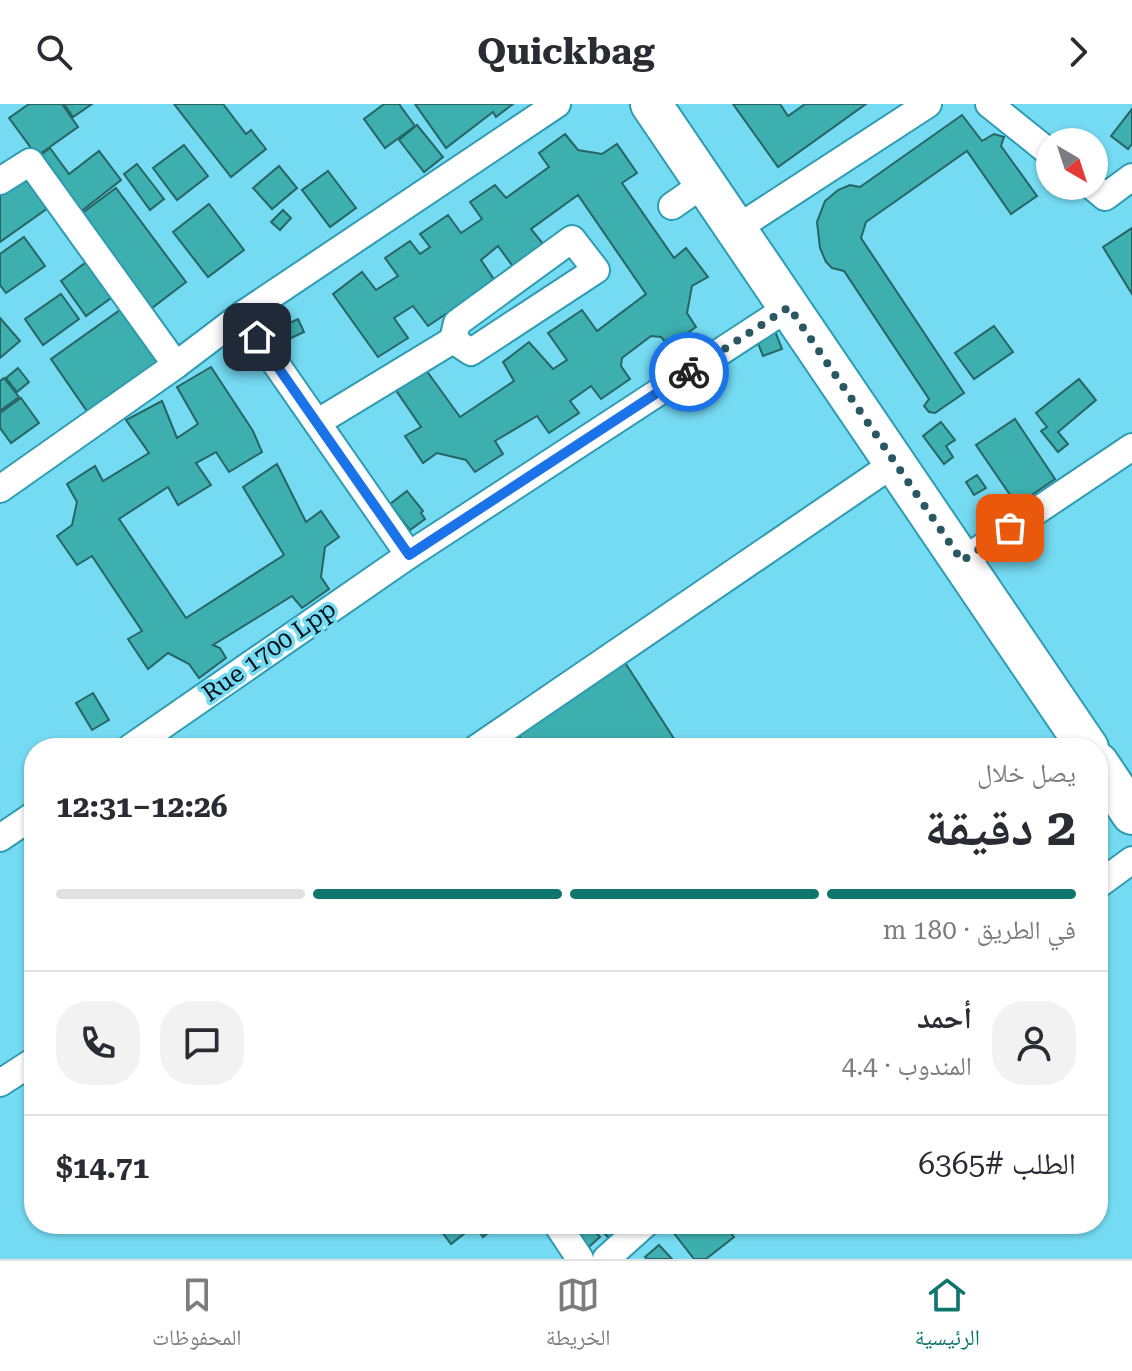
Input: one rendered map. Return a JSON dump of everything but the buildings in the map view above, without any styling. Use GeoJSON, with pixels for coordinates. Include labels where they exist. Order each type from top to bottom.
{"type":"FeatureCollection","features":[{"type":"Feature","properties":{"kind":"main road"},"geometry":{"type":"LineString","coordinates":[[651,104],[1081,738]]}},
{"type":"Feature","properties":{"kind":"main road"},"geometry":{"type":"LineString","coordinates":[[1108,778],[1132,814]]}},
{"type":"Feature","properties":{"kind":"street"},"geometry":{"type":"LineString","coordinates":[[0,489],[242,315],[557,104]]}},
{"type":"Feature","properties":{"kind":"street"},"geometry":{"type":"LineString","coordinates":[[736,229],[928,104]]}},
{"type":"Feature","properties":{"kind":"street"},"geometry":{"type":"LineString","coordinates":[[989,104],[1036,142]]}},
{"type":"Feature","properties":{"kind":"street"},"geometry":{"type":"LineString","coordinates":[[0,181],[30,162],[176,365]]}},
{"type":"Feature","properties":{"kind":"street"},"geometry":{"type":"LineString","coordinates":[[1108,195],[1132,177]]}},
{"type":"Feature","properties":{"kind":"street"},"geometry":{"type":"LineString","coordinates":[[672,206],[705,183]]}},
{"type":"Feature","properties":{"kind":"street"},"geometry":{"type":"LineString","coordinates":[[318,422],[453,340],[457,323],[572,239],[596,270],[471,352],[453,340]]}},
{"type":"Feature","properties":{"kind":"street","name":"Rue 1700 Lpp"},"geometry":{"type":"LineString","coordinates":[[144,738],[409,555],[789,307]]}},
{"type":"Feature","properties":{"kind":"street"},"geometry":{"type":"LineString","coordinates":[[242,315],[409,555]]}},
{"type":"Feature","properties":{"kind":"street"},"geometry":{"type":"LineString","coordinates":[[962,561],[1132,447]]}},
{"type":"Feature","properties":{"kind":"street"},"geometry":{"type":"LineString","coordinates":[[492,738],[896,462]]}},
{"type":"Feature","properties":{"kind":"street"},"geometry":{"type":"LineString","coordinates":[[0,838],[24,822]]}},
{"type":"Feature","properties":{"kind":"street"},"geometry":{"type":"LineString","coordinates":[[1108,878],[1132,860]]}},
{"type":"Feature","properties":{"kind":"street"},"geometry":{"type":"LineString","coordinates":[[0,1083],[24,1067]]}},
{"type":"Feature","properties":{"kind":"street"},"geometry":{"type":"LineString","coordinates":[[564,1234],[580,1259]]}},
{"type":"Feature","properties":{"kind":"street"},"geometry":{"type":"LineString","coordinates":[[606,1259],[634,1234]]}},
{"type":"Feature","properties":{"kind":"way so far"},"geometry":{"type":"LineString","coordinates":[[689,372],[789,307],[962,561],[1010,528]]}},
{"type":"Feature","properties":{"kind":"route"},"geometry":{"type":"LineString","coordinates":[[257,337],[409,555],[689,372]]}}]}
